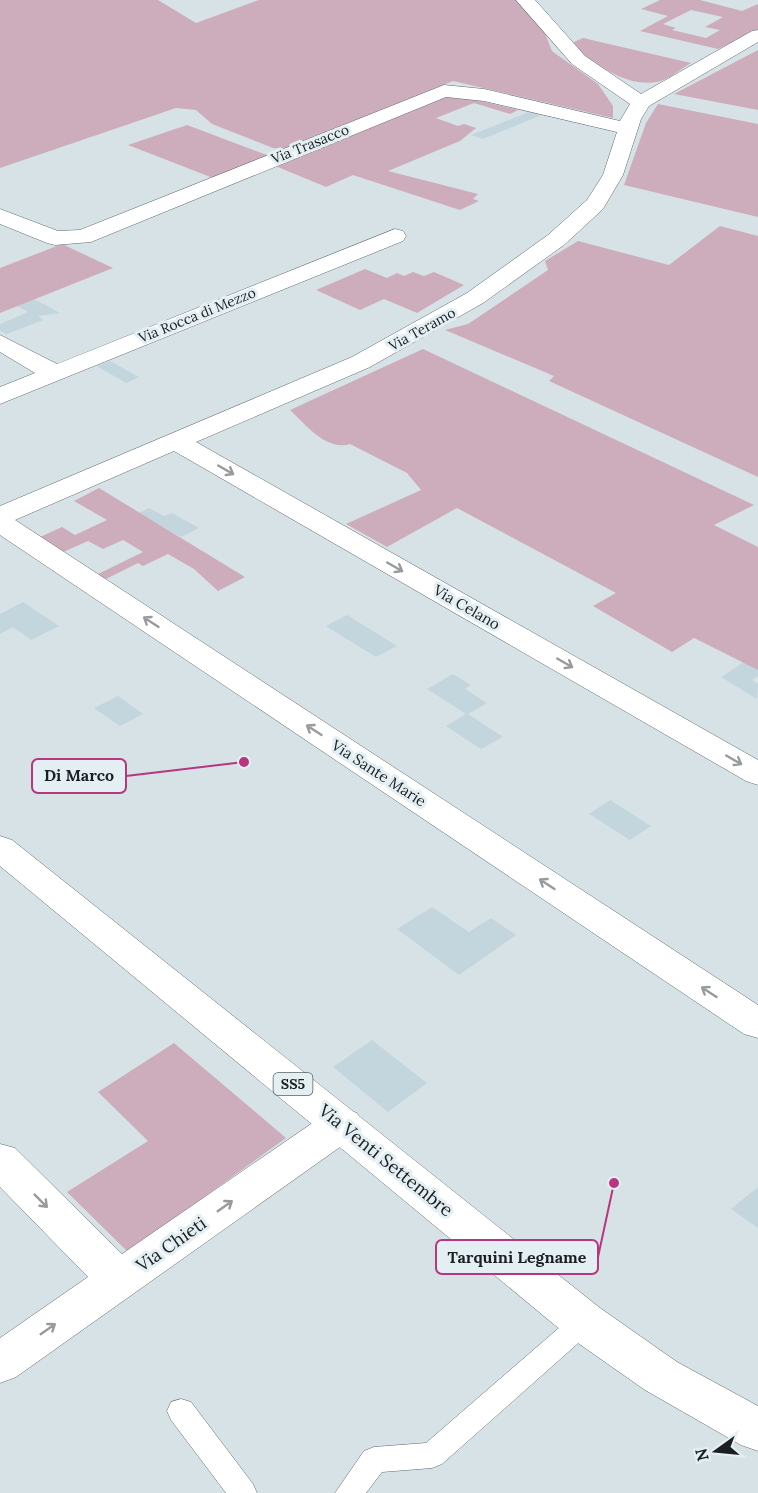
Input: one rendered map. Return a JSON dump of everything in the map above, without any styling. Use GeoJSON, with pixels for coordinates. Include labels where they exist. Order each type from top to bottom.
{"type":"FeatureCollection","features":[{"type":"Feature","properties":{"kind":"street"},"geometry":{"type":"LineString","coordinates":[[525,0],[546,20],[565,47],[579,60],[641,102],[758,35]]}},
{"type":"Feature","properties":{"kind":"street","name":"Via Trasacco"},"geometry":{"type":"LineString","coordinates":[[0,216],[55,238],[83,237],[444,92],[475,93],[628,129]]}},
{"type":"Feature","properties":{"kind":"street","name":"Via Teramo"},"geometry":{"type":"LineString","coordinates":[[0,516],[361,362],[448,315],[496,285],[556,240],[590,210],[606,190],[635,110],[641,102]]}},
{"type":"Feature","properties":{"kind":"street","name":"Via Rocca di Mezzo"},"geometry":{"type":"LineString","coordinates":[[0,396],[395,236]]}},
{"type":"Feature","properties":{"kind":"street"},"geometry":{"type":"LineString","coordinates":[[0,342],[54,373]]}},
{"type":"Feature","properties":{"kind":"street","name":"Via Celano"},"geometry":{"type":"LineString","coordinates":[[175,441],[758,774]]}},
{"type":"Feature","properties":{"kind":"street","name":"Via Sante Marie"},"geometry":{"type":"LineString","coordinates":[[0,522],[758,1024]]}},
{"type":"Feature","properties":{"kind":"street","name":"Via Venti Settembre"},"geometry":{"type":"LineString","coordinates":[[0,848],[584,1322],[661,1376],[758,1430]]}},
{"type":"Feature","properties":{"kind":"street","name":"Via Chieti"},"geometry":{"type":"LineString","coordinates":[[0,1363],[342,1124]]}},
{"type":"Feature","properties":{"kind":"street"},"geometry":{"type":"LineString","coordinates":[[0,1160],[119,1280]]}},
{"type":"Feature","properties":{"kind":"lane"},"geometry":{"type":"LineString","coordinates":[[349,1493],[374,1460],[432,1455],[584,1322]]}},
{"type":"Feature","properties":{"kind":"lane"},"geometry":{"type":"LineString","coordinates":[[181,1411],[243,1493]]}},
{"type":"Feature","properties":{"kind":"shaded area"},"geometry":{"type":"Polygon","coordinates":[[[0,0],[158,0],[196,23],[259,0],[515,0],[544,31],[552,51],[598,84],[613,106],[613,118],[453,81],[289,149],[273,148],[212,124],[196,110],[176,108],[0,168],[0,0]]]}},
{"type":"Feature","properties":{"kind":"shaded area"},"geometry":{"type":"Polygon","coordinates":[[[660,0],[700,0],[742,11],[758,4],[758,30],[718,49],[640,31],[668,16],[641,9],[660,0]],[[691,10],[663,24],[676,28],[672,30],[706,38],[720,30],[705,27],[723,17],[691,10]]]}},
{"type":"Feature","properties":{"kind":"shaded area"},"geometry":{"type":"Polygon","coordinates":[[[583,38],[691,63],[661,81],[646,83],[634,81],[613,74],[575,48],[574,42],[583,38]]]}},
{"type":"Feature","properties":{"kind":"shaded area"},"geometry":{"type":"Polygon","coordinates":[[[758,50],[758,110],[674,94],[758,50]]]}},
{"type":"Feature","properties":{"kind":"shaded area"},"geometry":{"type":"Polygon","coordinates":[[[452,94],[518,110],[510,114],[474,103],[436,118],[458,126],[464,124],[476,128],[460,141],[388,171],[478,194],[473,199],[479,201],[460,210],[353,175],[326,187],[273,165],[452,94]]]}},
{"type":"Feature","properties":{"kind":"shaded area"},"geometry":{"type":"Polygon","coordinates":[[[658,104],[758,124],[758,217],[624,185],[646,123],[658,104]]]}},
{"type":"Feature","properties":{"kind":"shaded area"},"geometry":{"type":"Polygon","coordinates":[[[529,112],[542,115],[483,139],[471,135],[529,112]]]}},
{"type":"Feature","properties":{"kind":"shaded area"},"geometry":{"type":"Polygon","coordinates":[[[187,125],[267,155],[265,158],[213,178],[128,145],[187,125]]]}},
{"type":"Feature","properties":{"kind":"shaded area"},"geometry":{"type":"Polygon","coordinates":[[[720,226],[758,236],[758,477],[549,381],[554,376],[445,330],[468,324],[548,270],[545,261],[578,241],[669,265],[720,226]]]}},
{"type":"Feature","properties":{"kind":"shaded area"},"geometry":{"type":"Polygon","coordinates":[[[62,244],[113,268],[0,313],[0,268],[62,244]]]}},
{"type":"Feature","properties":{"kind":"shaded area"},"geometry":{"type":"Polygon","coordinates":[[[365,269],[387,278],[397,273],[404,276],[413,272],[424,276],[434,272],[464,285],[417,313],[384,299],[360,310],[316,290],[365,269]]]}},
{"type":"Feature","properties":{"kind":"shaded area"},"geometry":{"type":"Polygon","coordinates":[[[34,299],[60,313],[38,316],[43,320],[7,334],[0,331],[0,324],[28,312],[17,306],[34,299]]]}},
{"type":"Feature","properties":{"kind":"shaded area"},"geometry":{"type":"Polygon","coordinates":[[[423,349],[754,505],[714,525],[758,547],[758,670],[694,638],[672,652],[593,606],[616,593],[457,508],[387,547],[346,524],[421,490],[407,473],[350,444],[333,444],[325,440],[290,410],[423,349]]]}},
{"type":"Feature","properties":{"kind":"shaded area"},"geometry":{"type":"Polygon","coordinates":[[[110,361],[139,377],[126,383],[97,366],[110,361]]]}},
{"type":"Feature","properties":{"kind":"shaded area"},"geometry":{"type":"Polygon","coordinates":[[[99,488],[245,577],[218,591],[194,569],[168,554],[143,566],[138,563],[104,580],[96,575],[143,552],[123,540],[103,549],[88,541],[61,553],[38,538],[62,527],[75,535],[107,520],[74,501],[99,488]]]}},
{"type":"Feature","properties":{"kind":"shaded area"},"geometry":{"type":"Polygon","coordinates":[[[149,508],[164,516],[172,513],[199,528],[181,537],[139,513],[149,508]]]}},
{"type":"Feature","properties":{"kind":"shaded area"},"geometry":{"type":"Polygon","coordinates":[[[23,602],[59,626],[31,640],[13,627],[0,634],[0,614],[23,602]]]}},
{"type":"Feature","properties":{"kind":"shaded area"},"geometry":{"type":"Polygon","coordinates":[[[347,615],[397,646],[376,657],[326,626],[347,615]]]}},
{"type":"Feature","properties":{"kind":"shaded area"},"geometry":{"type":"Polygon","coordinates":[[[744,662],[758,670],[758,676],[752,680],[758,684],[757,699],[721,677],[744,662]]]}},
{"type":"Feature","properties":{"kind":"shaded area"},"geometry":{"type":"Polygon","coordinates":[[[453,674],[471,685],[465,689],[487,703],[468,714],[503,737],[481,749],[446,726],[466,714],[427,689],[453,674]]]}},
{"type":"Feature","properties":{"kind":"shaded area"},"geometry":{"type":"Polygon","coordinates":[[[118,696],[143,714],[120,726],[94,708],[118,696]]]}},
{"type":"Feature","properties":{"kind":"shaded area"},"geometry":{"type":"Polygon","coordinates":[[[610,800],[651,826],[630,840],[589,814],[610,800]]]}},
{"type":"Feature","properties":{"kind":"shaded area"},"geometry":{"type":"Polygon","coordinates":[[[432,907],[469,932],[491,918],[516,935],[459,975],[397,929],[432,907]]]}},
{"type":"Feature","properties":{"kind":"shaded area"},"geometry":{"type":"Polygon","coordinates":[[[372,1040],[427,1083],[388,1112],[333,1067],[372,1040]]]}},
{"type":"Feature","properties":{"kind":"shaded area"},"geometry":{"type":"Polygon","coordinates":[[[174,1043],[286,1138],[128,1252],[67,1192],[148,1141],[98,1092],[174,1043]]]}},
{"type":"Feature","properties":{"kind":"shaded area"},"geometry":{"type":"Polygon","coordinates":[[[758,1187],[758,1228],[731,1209],[758,1187]]]}},
{"type":"Feature","properties":{"kind":"place","name":"Di Marco"},"geometry":{"type":"Point","coordinates":[244,762]}},
{"type":"Feature","properties":{"kind":"place","name":"Tarquini Legname"},"geometry":{"type":"Point","coordinates":[614,1183]}}]}
